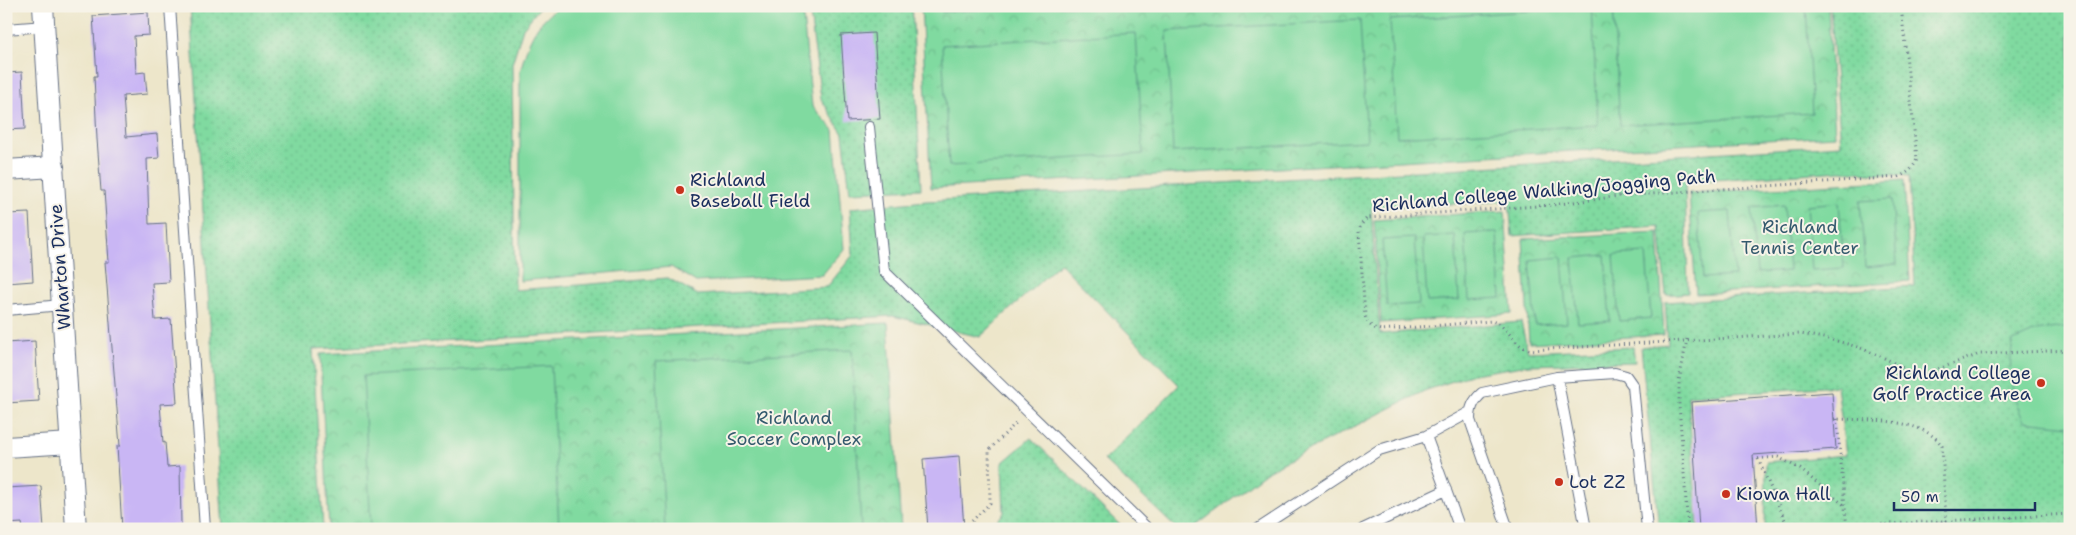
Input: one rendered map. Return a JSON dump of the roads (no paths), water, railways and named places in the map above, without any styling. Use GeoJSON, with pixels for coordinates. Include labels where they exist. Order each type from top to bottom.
{"type":"FeatureCollection","features":[{"type":"Feature","properties":{"kind":"street","name":"Wharton Drive"},"geometry":{"type":"LineString","coordinates":[[44,16],[76,529]]}},
{"type":"Feature","properties":{"kind":"street"},"geometry":{"type":"LineString","coordinates":[[6,170],[54,167]]}},
{"type":"Feature","properties":{"kind":"street"},"geometry":{"type":"LineString","coordinates":[[6,447],[71,442]]}},
{"type":"Feature","properties":{"kind":"lane"},"geometry":{"type":"LineString","coordinates":[[170,6],[205,529]]}},
{"type":"Feature","properties":{"kind":"lane"},"geometry":{"type":"LineString","coordinates":[[6,29],[44,16]]}},
{"type":"Feature","properties":{"kind":"lane"},"geometry":{"type":"LineString","coordinates":[[869,127],[884,271],[1148,529]]}},
{"type":"Feature","properties":{"kind":"lane"},"geometry":{"type":"LineString","coordinates":[[6,310],[62,306]]}},
{"type":"Feature","properties":{"kind":"lane"},"geometry":{"type":"LineString","coordinates":[[1508,529],[1470,420],[1470,412],[1476,398],[1482,393],[1557,377],[1615,373],[1621,374],[1631,381],[1634,392],[1647,529]]}},
{"type":"Feature","properties":{"kind":"lane"},"geometry":{"type":"LineString","coordinates":[[1557,377],[1586,529]]}},
{"type":"Feature","properties":{"kind":"lane"},"geometry":{"type":"LineString","coordinates":[[1258,529],[1379,450],[1426,436],[1470,412]]}},
{"type":"Feature","properties":{"kind":"lane"},"geometry":{"type":"LineString","coordinates":[[1426,436],[1460,529]]}},
{"type":"Feature","properties":{"kind":"lane"},"geometry":{"type":"LineString","coordinates":[[1363,529],[1446,490]]}},
{"type":"Feature","properties":{"kind":"place","name":"Richland Baseball Field"},"geometry":{"type":"Point","coordinates":[680,190]}},
{"type":"Feature","properties":{"kind":"place","name":"Richland College Golf Practice Area"},"geometry":{"type":"Point","coordinates":[2041,383]}},
{"type":"Feature","properties":{"kind":"place","name":"Lot ZZ"},"geometry":{"type":"Point","coordinates":[1559,482]}},
{"type":"Feature","properties":{"kind":"place","name":"Kiowa Hall"},"geometry":{"type":"Point","coordinates":[1726,494]}},
{"type":"Feature","properties":{"kind":"park label","name":"Richland Tennis Center"},"geometry":{"type":"Point","coordinates":[1800,237]}},
{"type":"Feature","properties":{"kind":"park label","name":"Richland Soccer Complex"},"geometry":{"type":"Point","coordinates":[794,428]}}]}
